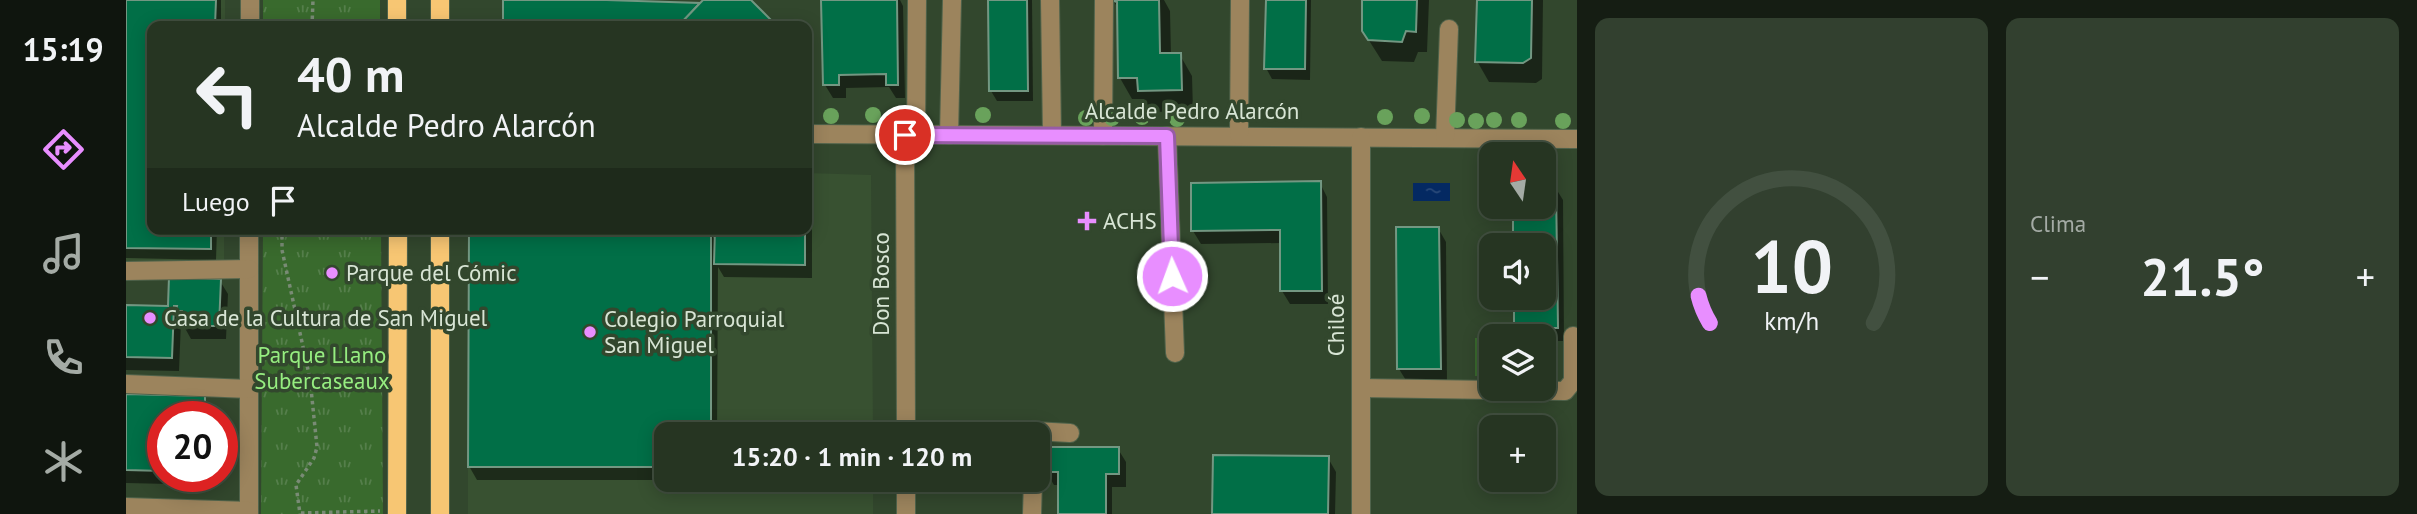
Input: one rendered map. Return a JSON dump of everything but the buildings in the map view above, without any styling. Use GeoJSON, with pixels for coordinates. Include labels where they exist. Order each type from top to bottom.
{"type":"FeatureCollection","features":[{"type":"Feature","properties":{"kind":"main road"},"geometry":{"type":"LineString","coordinates":[[397,0],[397,21]]}},
{"type":"Feature","properties":{"kind":"main road"},"geometry":{"type":"LineString","coordinates":[[440,0],[440,21]]}},
{"type":"Feature","properties":{"kind":"main road"},"geometry":{"type":"LineString","coordinates":[[397,512],[398,235]]}},
{"type":"Feature","properties":{"kind":"main road"},"geometry":{"type":"LineString","coordinates":[[440,235],[440,514]]}},
{"type":"Feature","properties":{"kind":"street"},"geometry":{"type":"LineString","coordinates":[[250,0],[250,21]]}},
{"type":"Feature","properties":{"kind":"street","name":"Don Bosco"},"geometry":{"type":"LineString","coordinates":[[906,422],[911,135],[917,0]]}},
{"type":"Feature","properties":{"kind":"street"},"geometry":{"type":"LineString","coordinates":[[948,135],[952,0]]}},
{"type":"Feature","properties":{"kind":"street"},"geometry":{"type":"LineString","coordinates":[[1050,0],[1052,135]]}},
{"type":"Feature","properties":{"kind":"street"},"geometry":{"type":"LineString","coordinates":[[1103,136],[1104,0]]}},
{"type":"Feature","properties":{"kind":"street"},"geometry":{"type":"LineString","coordinates":[[1239,135],[1240,0]]}},
{"type":"Feature","properties":{"kind":"street"},"geometry":{"type":"LineString","coordinates":[[1444,138],[1449,29]]}},
{"type":"Feature","properties":{"kind":"street","name":"Alcalde Pedro Alarcón"},"geometry":{"type":"LineString","coordinates":[[812,134],[1577,139]]}},
{"type":"Feature","properties":{"kind":"street"},"geometry":{"type":"LineString","coordinates":[[1167,136],[1175,353]]}},
{"type":"Feature","properties":{"kind":"street","name":"Chiloé"},"geometry":{"type":"LineString","coordinates":[[1361,137],[1361,514]]}},
{"type":"Feature","properties":{"kind":"street"},"geometry":{"type":"LineString","coordinates":[[126,507],[250,513],[249,235]]}},
{"type":"Feature","properties":{"kind":"street"},"geometry":{"type":"LineString","coordinates":[[126,271],[249,269]]}},
{"type":"Feature","properties":{"kind":"street"},"geometry":{"type":"LineString","coordinates":[[1361,388],[1565,391],[1573,381],[1573,336]]}},
{"type":"Feature","properties":{"kind":"street"},"geometry":{"type":"LineString","coordinates":[[126,384],[249,389]]}},
{"type":"Feature","properties":{"kind":"street"},"geometry":{"type":"LineString","coordinates":[[1050,432],[1070,433]]}},
{"type":"Feature","properties":{"kind":"street"},"geometry":{"type":"LineString","coordinates":[[906,492],[906,514]]}},
{"type":"Feature","properties":{"kind":"street"},"geometry":{"type":"LineString","coordinates":[[1032,514],[1033,492]]}},
{"type":"Feature","properties":{"kind":"path"},"geometry":{"type":"LineString","coordinates":[[312,21],[313,0]]}},
{"type":"Feature","properties":{"kind":"path"},"geometry":{"type":"LineString","coordinates":[[282,235],[282,250],[310,379],[317,447],[314,458],[296,485],[300,514],[397,512]]}},
{"type":"Feature","properties":{"kind":"shaded area"},"geometry":{"type":"Polygon","coordinates":[[[126,0],[225,0],[225,21],[147,21],[147,235],[224,235],[224,263],[126,264],[126,0]]]}},
{"type":"Feature","properties":{"kind":"shaded area"},"geometry":{"type":"Polygon","coordinates":[[[812,173],[871,175],[873,422],[711,422],[711,235],[812,235],[812,173]]]}},
{"type":"Feature","properties":{"kind":"shaded area"},"geometry":{"type":"Polygon","coordinates":[[[468,467],[654,467],[654,492],[873,492],[873,514],[468,514],[468,467]]]}},
{"type":"Feature","properties":{"kind":"green space"},"geometry":{"type":"Polygon","coordinates":[[[263,0],[380,0],[380,21],[263,21],[263,0]]]}},
{"type":"Feature","properties":{"kind":"green space","name":"Parque Llano Subercaseaux"},"geometry":{"type":"Polygon","coordinates":[[[263,235],[381,235],[383,514],[261,514],[263,235]]]}},
{"type":"Feature","properties":{"kind":"green space"},"geometry":{"type":"Polygon","coordinates":[[[1475,338],[1479,338],[1479,376],[1475,376],[1475,338]]]}},
{"type":"Feature","properties":{"kind":"water"},"geometry":{"type":"Polygon","coordinates":[[[1413,183],[1450,183],[1450,201],[1413,201],[1413,183]]]}},
{"type":"Feature","properties":{"kind":"place","name":"ACHS"},"geometry":{"type":"Point","coordinates":[1087,221]}},
{"type":"Feature","properties":{"kind":"place","name":"Parque del Cómic"},"geometry":{"type":"Point","coordinates":[332,273]}},
{"type":"Feature","properties":{"kind":"place","name":"Casa de la Cultura de San Miguel"},"geometry":{"type":"Point","coordinates":[150,318]}},
{"type":"Feature","properties":{"kind":"place","name":"Colegio Parroquial San Miguel"},"geometry":{"type":"Point","coordinates":[590,332]}},
{"type":"Feature","properties":{"kind":"route"},"geometry":{"type":"LineString","coordinates":[[905,135],[1167,136],[1172,276]]}}]}
